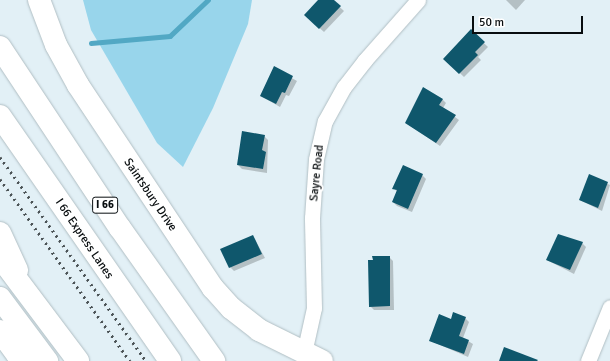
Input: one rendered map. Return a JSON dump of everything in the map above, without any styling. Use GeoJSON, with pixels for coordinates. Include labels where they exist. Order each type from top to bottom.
{"type":"FeatureCollection","features":[{"type":"Feature","properties":{"kind":"main road","name":"Saintsbury Drive"},"geometry":{"type":"LineString","coordinates":[[38,0],[56,45],[78,85],[213,288],[231,308],[259,330],[313,357]]}},
{"type":"Feature","properties":{"kind":"main road","name":"I 66"},"geometry":{"type":"LineString","coordinates":[[0,47],[120,228],[214,361]]}},
{"type":"Feature","properties":{"kind":"main road","name":"I 66 Express Lanes"},"geometry":{"type":"LineString","coordinates":[[1,117],[170,361]]}},
{"type":"Feature","properties":{"kind":"main road"},"geometry":{"type":"LineString","coordinates":[[0,233],[31,300]]}},
{"type":"Feature","properties":{"kind":"main road"},"geometry":{"type":"LineString","coordinates":[[0,257],[78,361]]}},
{"type":"Feature","properties":{"kind":"main road"},"geometry":{"type":"LineString","coordinates":[[0,298],[47,361]]}},
{"type":"Feature","properties":{"kind":"main road"},"geometry":{"type":"LineString","coordinates":[[0,331],[18,356],[26,361]]}},
{"type":"Feature","properties":{"kind":"street","name":"Sayre Road"},"geometry":{"type":"LineString","coordinates":[[313,357],[314,313],[312,218],[316,159],[326,122],[352,76],[418,0]]}},
{"type":"Feature","properties":{"kind":"street"},"geometry":{"type":"LineString","coordinates":[[588,361],[610,307]]}},
{"type":"Feature","properties":{"kind":"shaded area"},"geometry":{"type":"Polygon","coordinates":[[[83,0],[252,0],[248,24],[213,108],[183,167],[157,143],[91,30],[83,0]]]}},
{"type":"Feature","properties":{"kind":"building"},"geometry":{"type":"Polygon","coordinates":[[[318,0],[334,0],[341,6],[319,29],[304,15],[318,0]]]}},
{"type":"Feature","properties":{"kind":"building"},"geometry":{"type":"Polygon","coordinates":[[[471,29],[485,42],[475,52],[478,55],[459,74],[443,59],[471,29]]]}},
{"type":"Feature","properties":{"kind":"building"},"geometry":{"type":"Polygon","coordinates":[[[274,66],[293,76],[285,93],[282,92],[276,104],[260,96],[274,66]]]}},
{"type":"Feature","properties":{"kind":"building"},"geometry":{"type":"Polygon","coordinates":[[[423,87],[443,99],[439,105],[456,115],[436,143],[405,123],[423,87]]]}},
{"type":"Feature","properties":{"kind":"building"},"geometry":{"type":"Polygon","coordinates":[[[242,131],[265,135],[262,150],[266,152],[263,169],[237,165],[242,131]]]}},
{"type":"Feature","properties":{"kind":"building"},"geometry":{"type":"Polygon","coordinates":[[[403,165],[423,174],[408,209],[392,202],[397,190],[392,189],[403,165]]]}},
{"type":"Feature","properties":{"kind":"building"},"geometry":{"type":"Polygon","coordinates":[[[589,174],[608,182],[598,208],[579,200],[589,174]]]}},
{"type":"Feature","properties":{"kind":"building"},"geometry":{"type":"Polygon","coordinates":[[[558,234],[583,242],[570,270],[546,260],[558,234]]]}},
{"type":"Feature","properties":{"kind":"building"},"geometry":{"type":"Polygon","coordinates":[[[253,235],[262,254],[229,268],[220,249],[253,235]]]}},
{"type":"Feature","properties":{"kind":"building"},"geometry":{"type":"Polygon","coordinates":[[[372,256],[390,256],[390,306],[369,307],[368,260],[373,260],[372,256]]]}},
{"type":"Feature","properties":{"kind":"building"},"geometry":{"type":"Polygon","coordinates":[[[453,312],[466,317],[459,336],[469,340],[464,354],[429,341],[439,314],[451,319],[453,312]]]}},
{"type":"Feature","properties":{"kind":"building"},"geometry":{"type":"Polygon","coordinates":[[[504,347],[538,360],[499,361],[504,347]]]}},
{"type":"Feature","properties":{"kind":"waterway"},"geometry":{"type":"LineString","coordinates":[[91,43],[170,36],[208,0]]}},
{"type":"Feature","properties":{"kind":"railway"},"geometry":{"type":"LineString","coordinates":[[0,157],[146,361]]}},
{"type":"Feature","properties":{"kind":"railway"},"geometry":{"type":"LineString","coordinates":[[0,179],[130,361]]}}]}
